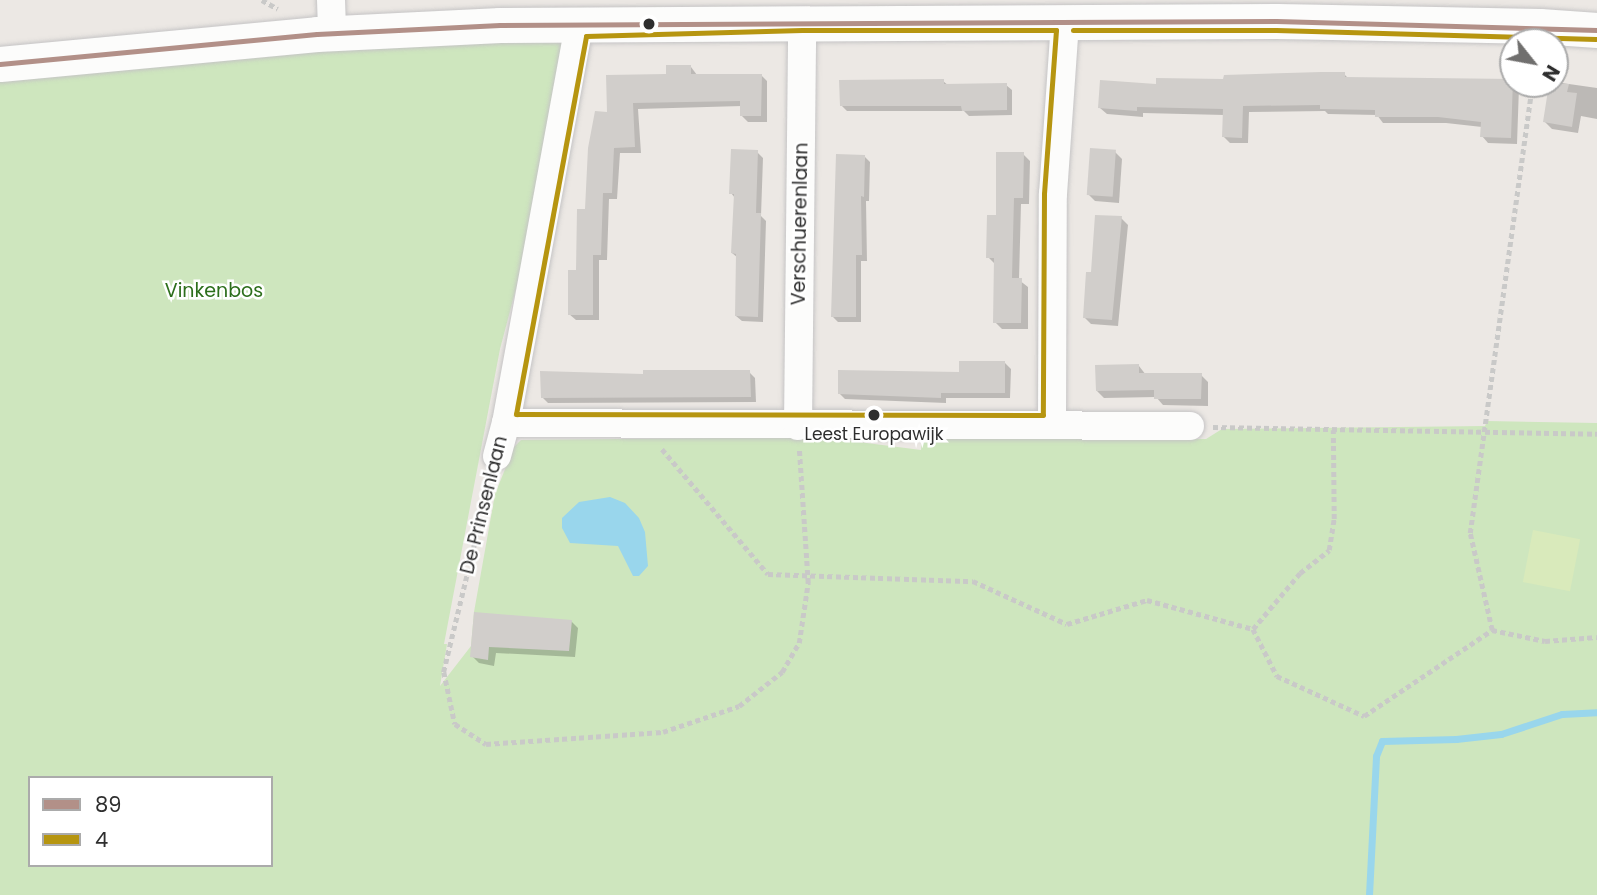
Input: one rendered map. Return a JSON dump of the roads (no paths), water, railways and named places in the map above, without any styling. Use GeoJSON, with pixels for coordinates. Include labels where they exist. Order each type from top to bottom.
{"type":"FeatureCollection","features":[{"type":"Feature","properties":{"kind":"street"},"geometry":{"type":"LineString","coordinates":[[0,64],[332,16],[579,27],[802,22],[1276,21],[1539,26],[1597,30]]}},
{"type":"Feature","properties":{"kind":"street"},"geometry":{"type":"LineString","coordinates":[[1052,424],[1054,194],[1065,21]]}},
{"type":"Feature","properties":{"kind":"street","name":"Verschuerenlaan"},"geometry":{"type":"LineString","coordinates":[[798,426],[802,22]]}},
{"type":"Feature","properties":{"kind":"street","name":"De Prinsenlaan"},"geometry":{"type":"LineString","coordinates":[[497,456],[506,423],[579,27]]}},
{"type":"Feature","properties":{"kind":"street"},"geometry":{"type":"LineString","coordinates":[[506,423],[1190,426]]}},
{"type":"Feature","properties":{"kind":"water"},"geometry":{"type":"Polygon","coordinates":[[[610,497],[625,503],[639,518],[645,532],[648,566],[639,576],[633,576],[618,546],[570,543],[562,528],[562,518],[579,502],[610,497]]]}},
{"type":"Feature","properties":{"kind":"waterway"},"geometry":{"type":"LineString","coordinates":[[1369,895],[1376,756],[1382,741],[1456,739],[1501,734],[1562,714],[1597,712]]}},
{"type":"Feature","properties":{"kind":"place","name":"Leest Europawijk"},"geometry":{"type":"Point","coordinates":[874,415]}},
{"type":"Feature","properties":{"kind":"park label","name":"Vinkenbos"},"geometry":{"type":"Point","coordinates":[214,291]}}]}
